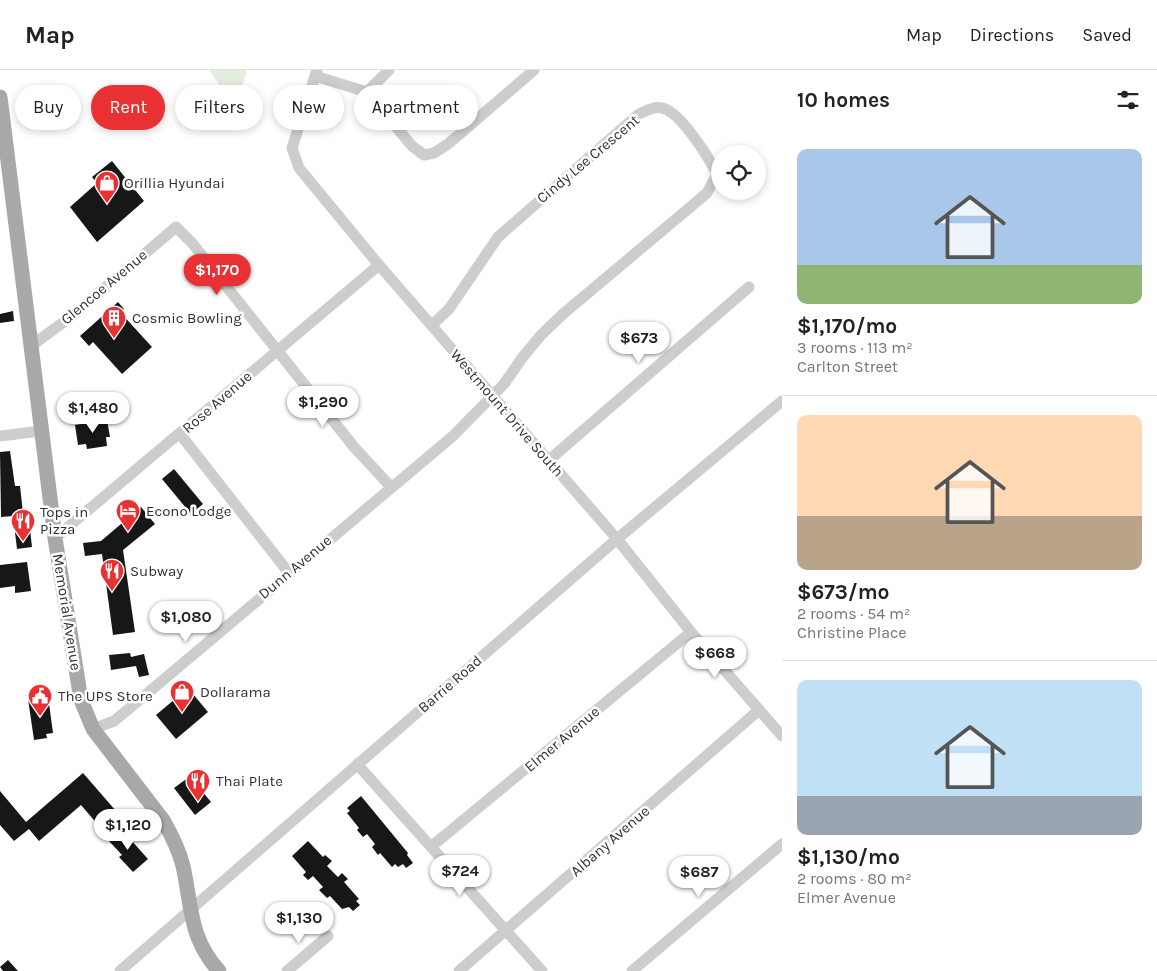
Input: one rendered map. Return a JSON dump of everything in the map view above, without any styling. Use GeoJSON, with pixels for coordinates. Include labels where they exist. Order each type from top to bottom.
{"type":"FeatureCollection","features":[{"type":"Feature","properties":{"kind":"main road","name":"Memorial Avenue"},"geometry":{"type":"LineString","coordinates":[[0,97],[54,538],[81,700],[93,729],[163,820],[171,834],[183,865],[196,938],[219,971]]}},
{"type":"Feature","properties":{"kind":"street"},"geometry":{"type":"LineString","coordinates":[[374,85],[389,70]]}},
{"type":"Feature","properties":{"kind":"street"},"geometry":{"type":"LineString","coordinates":[[478,118],[534,70]]}},
{"type":"Feature","properties":{"kind":"street"},"geometry":{"type":"LineString","coordinates":[[316,73],[354,87]]}},
{"type":"Feature","properties":{"kind":"street","name":"Westmount Drive South"},"geometry":{"type":"LineString","coordinates":[[316,73],[293,143],[292,152],[294,160],[303,173],[492,397],[618,539],[691,632],[782,736]]}},
{"type":"Feature","properties":{"kind":"street","name":"Cindy Lee Crescent"},"geometry":{"type":"LineString","coordinates":[[432,325],[449,309],[498,237],[614,134],[640,114],[657,108],[668,110],[676,117],[707,155],[717,174],[707,193],[562,314],[541,334],[492,397]]}},
{"type":"Feature","properties":{"kind":"street"},"geometry":{"type":"LineString","coordinates":[[399,130],[412,146],[424,155],[434,153],[464,130]]}},
{"type":"Feature","properties":{"kind":"street","name":"Glencoe Avenue"},"geometry":{"type":"LineString","coordinates":[[31,346],[72,316],[176,227],[192,243],[276,350]]}},
{"type":"Feature","properties":{"kind":"street","name":"Rose Avenue"},"geometry":{"type":"LineString","coordinates":[[54,538],[379,265]]}},
{"type":"Feature","properties":{"kind":"street"},"geometry":{"type":"LineString","coordinates":[[548,461],[749,287]]}},
{"type":"Feature","properties":{"kind":"street"},"geometry":{"type":"LineString","coordinates":[[276,350],[354,447],[391,488]]}},
{"type":"Feature","properties":{"kind":"street","name":"Dunn Avenue"},"geometry":{"type":"LineString","coordinates":[[93,729],[114,720],[131,707],[454,436],[492,397]]}},
{"type":"Feature","properties":{"kind":"street","name":"Barrie Road"},"geometry":{"type":"LineString","coordinates":[[120,971],[618,539],[782,401]]}},
{"type":"Feature","properties":{"kind":"street"},"geometry":{"type":"LineString","coordinates":[[0,436],[41,431]]}},
{"type":"Feature","properties":{"kind":"street"},"geometry":{"type":"LineString","coordinates":[[180,434],[289,573]]}},
{"type":"Feature","properties":{"kind":"street","name":"Elmer Avenue"},"geometry":{"type":"LineString","coordinates":[[432,846],[691,632]]}},
{"type":"Feature","properties":{"kind":"street","name":"Albany Avenue"},"geometry":{"type":"LineString","coordinates":[[459,971],[759,710]]}},
{"type":"Feature","properties":{"kind":"street"},"geometry":{"type":"LineString","coordinates":[[357,764],[542,971]]}},
{"type":"Feature","properties":{"kind":"street"},"geometry":{"type":"LineString","coordinates":[[632,971],[782,844]]}},
{"type":"Feature","properties":{"kind":"street"},"geometry":{"type":"LineString","coordinates":[[287,971],[328,936]]}},
{"type":"Feature","properties":{"kind":"green space"},"geometry":{"type":"Polygon","coordinates":[[[209,70],[247,70],[242,85],[220,85],[209,70]]]}},
{"type":"Feature","properties":{"kind":"building","name":"Orillia Hyundai"},"geometry":{"type":"Polygon","coordinates":[[[112,161],[144,201],[97,242],[70,207],[97,183],[92,177],[112,161]]]}},
{"type":"Feature","properties":{"kind":"building","name":"Cosmic Bowling"},"geometry":{"type":"Polygon","coordinates":[[[118,302],[124,309],[120,312],[152,347],[122,374],[93,342],[89,346],[80,336],[118,302]]]}},
{"type":"Feature","properties":{"kind":"building"},"geometry":{"type":"Polygon","coordinates":[[[13,311],[14,321],[0,323],[0,314],[13,311]]]}},
{"type":"Feature","properties":{"kind":"building"},"geometry":{"type":"Polygon","coordinates":[[[107,420],[110,437],[106,437],[107,446],[87,449],[86,444],[78,445],[75,425],[107,420]]]}},
{"type":"Feature","properties":{"kind":"building"},"geometry":{"type":"Polygon","coordinates":[[[10,451],[15,486],[20,486],[24,522],[29,521],[32,547],[17,549],[13,516],[1,517],[0,452],[10,451]]]}},
{"type":"Feature","properties":{"kind":"building"},"geometry":{"type":"Polygon","coordinates":[[[174,469],[203,504],[191,514],[162,479],[174,469]]]}},
{"type":"Feature","properties":{"kind":"building"},"geometry":{"type":"Polygon","coordinates":[[[141,507],[155,524],[123,550],[135,632],[113,635],[102,554],[85,556],[83,543],[101,541],[141,507]]]}},
{"type":"Feature","properties":{"kind":"building"},"geometry":{"type":"Polygon","coordinates":[[[27,562],[31,591],[15,593],[15,586],[0,588],[0,565],[27,562]]]}},
{"type":"Feature","properties":{"kind":"building"},"geometry":{"type":"Polygon","coordinates":[[[130,653],[131,657],[144,654],[149,675],[139,677],[136,666],[111,670],[109,655],[130,653]]]}},
{"type":"Feature","properties":{"kind":"building","name":"Dollarama"},"geometry":{"type":"Polygon","coordinates":[[[188,688],[208,712],[176,739],[156,715],[188,688]]]}},
{"type":"Feature","properties":{"kind":"building"},"geometry":{"type":"Polygon","coordinates":[[[48,696],[53,733],[46,734],[47,738],[34,740],[28,699],[48,696]]]}},
{"type":"Feature","properties":{"kind":"building"},"geometry":{"type":"Polygon","coordinates":[[[83,773],[116,811],[99,826],[81,805],[39,841],[29,829],[14,841],[0,825],[0,791],[26,822],[83,773]]]}},
{"type":"Feature","properties":{"kind":"building"},"geometry":{"type":"Polygon","coordinates":[[[193,774],[200,783],[197,785],[211,802],[195,815],[174,788],[193,774]]]}},
{"type":"Feature","properties":{"kind":"building"},"geometry":{"type":"Polygon","coordinates":[[[361,796],[408,853],[407,855],[413,863],[406,868],[403,864],[398,867],[395,864],[392,867],[380,853],[378,855],[372,847],[375,844],[367,834],[363,837],[357,830],[359,828],[347,813],[350,811],[347,808],[361,796]]]}},
{"type":"Feature","properties":{"kind":"building"},"geometry":{"type":"Polygon","coordinates":[[[122,830],[148,859],[133,872],[119,857],[122,855],[109,841],[122,830]]]}},
{"type":"Feature","properties":{"kind":"building"},"geometry":{"type":"Polygon","coordinates":[[[308,841],[323,857],[325,855],[332,861],[327,866],[338,877],[342,873],[348,879],[344,882],[359,899],[356,901],[360,905],[353,911],[349,907],[342,909],[330,896],[327,898],[319,890],[323,887],[313,876],[308,880],[303,875],[306,872],[292,856],[308,841]]]}},
{"type":"Feature","properties":{"kind":"building"},"geometry":{"type":"Polygon","coordinates":[[[8,960],[18,971],[3,971],[0,967],[8,960]]]}},
{"type":"Feature","properties":{"kind":"place","name":"Orillia Hyundai"},"geometry":{"type":"Point","coordinates":[107,204]}},
{"type":"Feature","properties":{"kind":"place","name":"Cosmic Bowling"},"geometry":{"type":"Point","coordinates":[114,339]}},
{"type":"Feature","properties":{"kind":"place","name":"Econo Lodge"},"geometry":{"type":"Point","coordinates":[128,532]}},
{"type":"Feature","properties":{"kind":"place","name":"Tops in Pizza"},"geometry":{"type":"Point","coordinates":[23,542]}},
{"type":"Feature","properties":{"kind":"place","name":"Subway"},"geometry":{"type":"Point","coordinates":[112,592]}},
{"type":"Feature","properties":{"kind":"place","name":"Dollarama"},"geometry":{"type":"Point","coordinates":[182,713]}},
{"type":"Feature","properties":{"kind":"place","name":"The UPS Store"},"geometry":{"type":"Point","coordinates":[40,717]}},
{"type":"Feature","properties":{"kind":"place","name":"Thai Plate"},"geometry":{"type":"Point","coordinates":[198,802]}}]}
